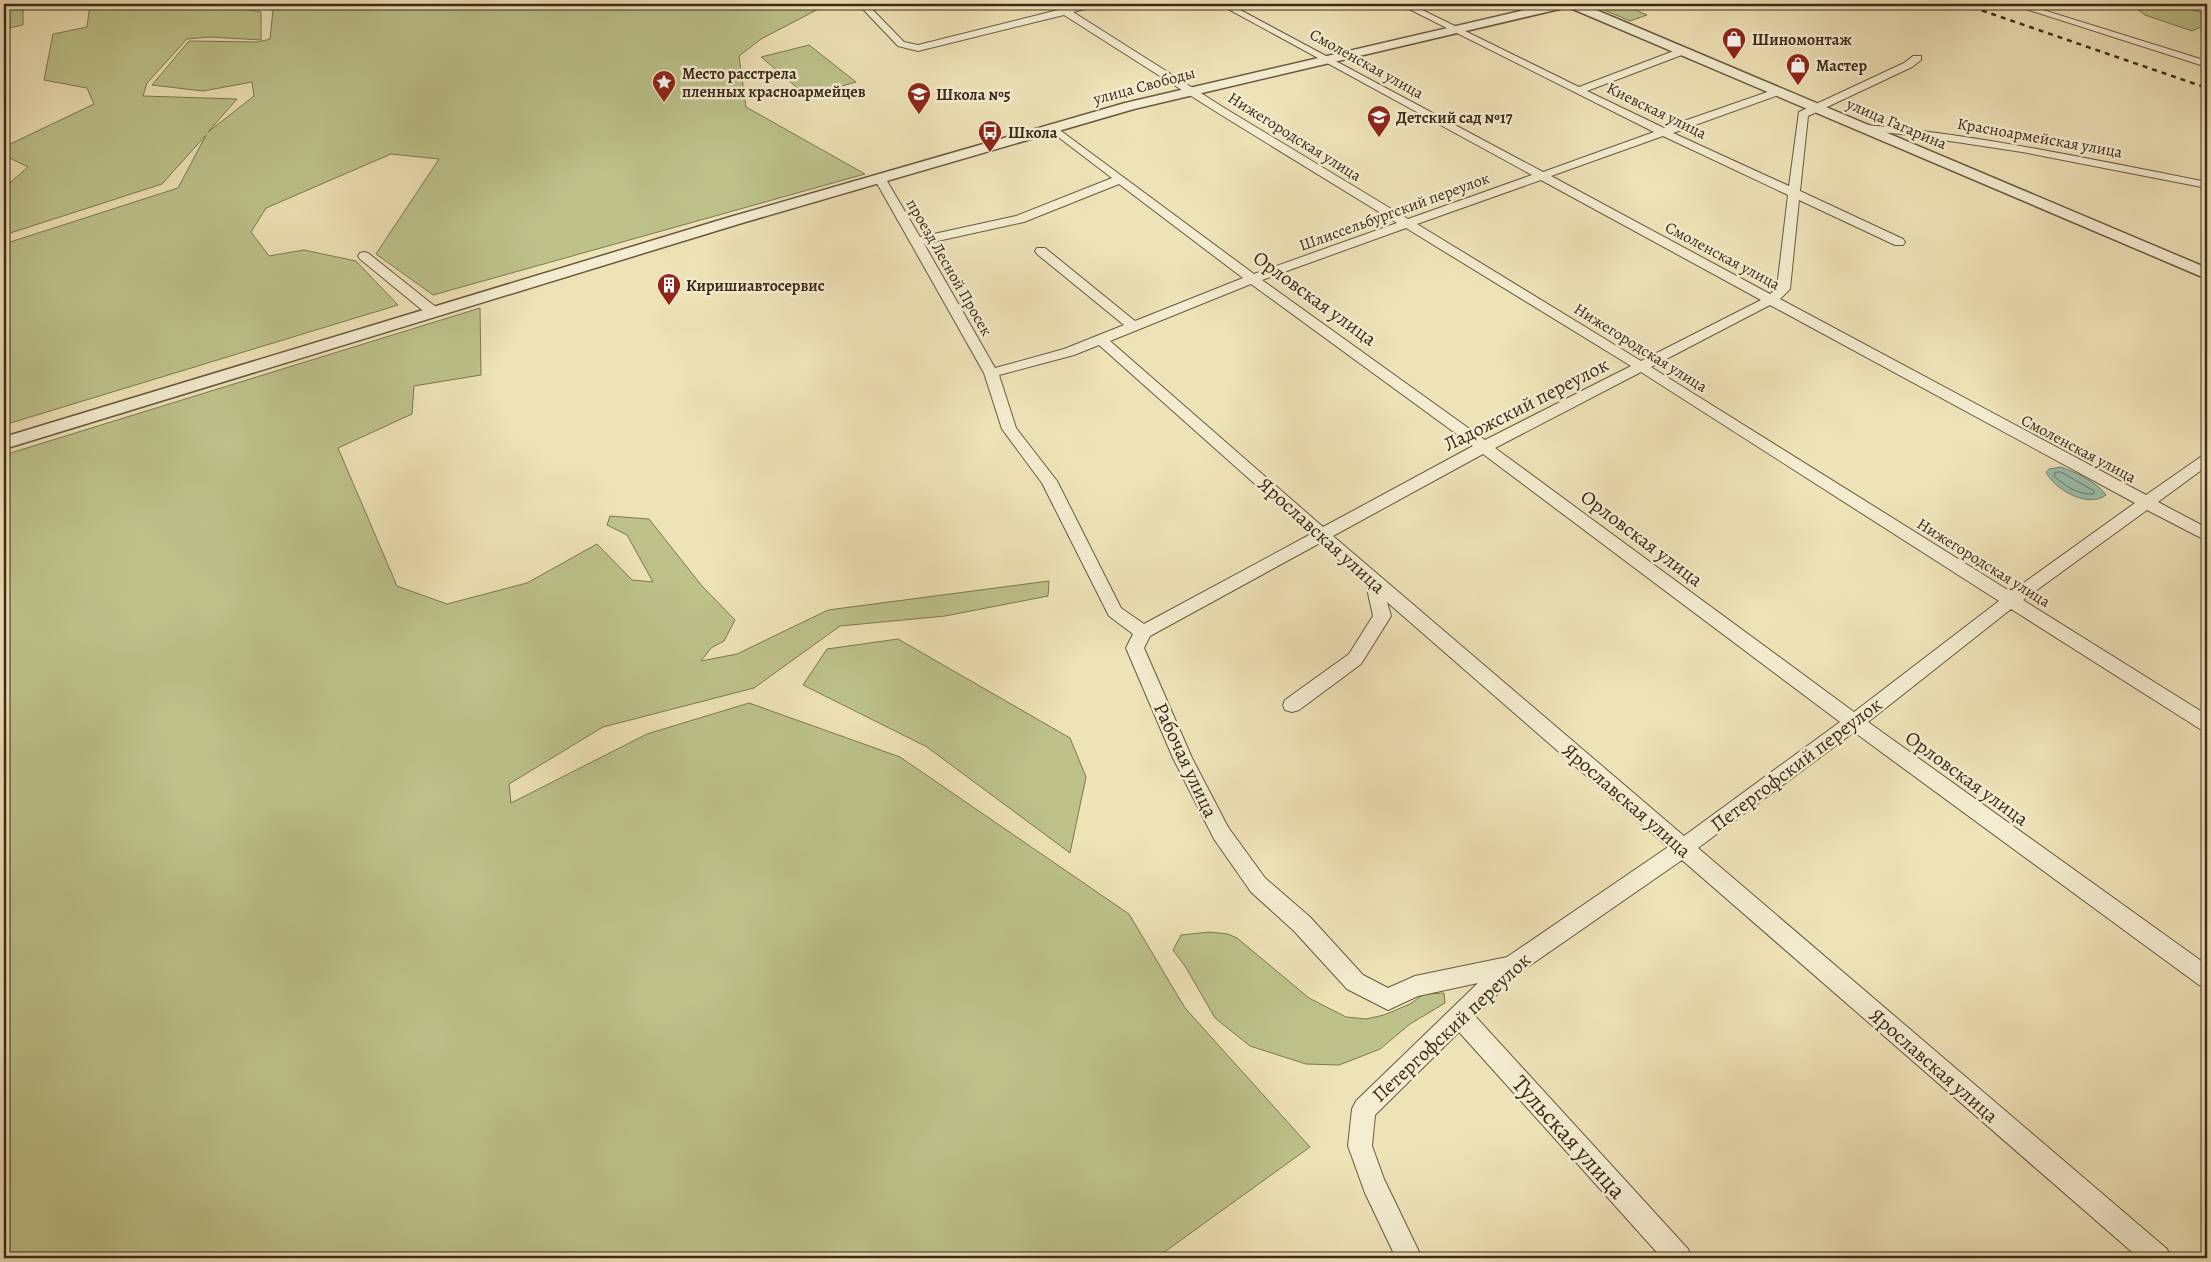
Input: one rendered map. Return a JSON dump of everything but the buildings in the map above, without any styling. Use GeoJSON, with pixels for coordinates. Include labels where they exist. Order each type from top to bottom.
{"type":"FeatureCollection","features":[{"type":"Feature","properties":{"kind":"street"},"geometry":{"type":"LineString","coordinates":[[862,4],[901,44],[918,48],[1095,4]]}},
{"type":"Feature","properties":{"kind":"street","name":"Нижегородская улица"},"geometry":{"type":"LineString","coordinates":[[1054,4],[1189,91],[1642,367],[2207,724]]}},
{"type":"Feature","properties":{"kind":"street","name":"Смоленская улица"},"geometry":{"type":"LineString","coordinates":[[1224,4],[2207,535]]}},
{"type":"Feature","properties":{"kind":"street","name":"Киевская улица"},"geometry":{"type":"LineString","coordinates":[[1403,4],[1665,132],[1899,242]]}},
{"type":"Feature","properties":{"kind":"street","name":"улица Свободы"},"geometry":{"type":"LineString","coordinates":[[4,443],[432,311],[1053,128],[1189,91],[1565,4]]}},
{"type":"Feature","properties":{"kind":"street","name":"улица Гагарина"},"geometry":{"type":"LineString","coordinates":[[1572,4],[2207,274]]}},
{"type":"Feature","properties":{"kind":"street"},"geometry":{"type":"LineString","coordinates":[[2015,4],[2207,64]]}},
{"type":"Feature","properties":{"kind":"street"},"geometry":{"type":"LineString","coordinates":[[1579,90],[1683,51]]}},
{"type":"Feature","properties":{"kind":"street"},"geometry":{"type":"LineString","coordinates":[[1772,300],[1783,289],[1802,114],[1908,65],[1917,58]]}},
{"type":"Feature","properties":{"kind":"street","name":"Шлиссельбургский переулок"},"geometry":{"type":"LineString","coordinates":[[991,373],[1069,352],[1252,279],[1780,91]]}},
{"type":"Feature","properties":{"kind":"street","name":"Орловская улица"},"geometry":{"type":"LineString","coordinates":[[1053,128],[1252,279],[1484,447],[1854,722],[2207,978]]}},
{"type":"Feature","properties":{"kind":"street","name":"Красноармейская улица"},"geometry":{"type":"LineString","coordinates":[[1866,128],[1910,132],[2022,149],[2185,179],[2207,185]]}},
{"type":"Feature","properties":{"kind":"street","name":"проезд Лесной Просек"},"geometry":{"type":"LineString","coordinates":[[880,178],[991,373]]}},
{"type":"Feature","properties":{"kind":"street"},"geometry":{"type":"LineString","coordinates":[[916,242],[1020,219],[1120,179]]}},
{"type":"Feature","properties":{"kind":"street"},"geometry":{"type":"LineString","coordinates":[[1041,251],[1133,326]]}},
{"type":"Feature","properties":{"kind":"street"},"geometry":{"type":"LineString","coordinates":[[364,256],[432,311]]}},
{"type":"Feature","properties":{"kind":"street","name":"Ладожский переулок"},"geometry":{"type":"LineString","coordinates":[[1143,632],[1484,447],[1772,300]]}},
{"type":"Feature","properties":{"kind":"street","name":"Ярославская улица"},"geometry":{"type":"LineString","coordinates":[[1100,340],[1322,534],[1374,582],[2158,1258]]}},
{"type":"Feature","properties":{"kind":"street"},"geometry":{"type":"LineString","coordinates":[[991,373],[1009,429],[1049,481],[1115,612],[1143,632]]}},
{"type":"Feature","properties":{"kind":"street","name":"Петергофский переулок"},"geometry":{"type":"LineString","coordinates":[[1409,1258],[1374,1184],[1360,1146],[1364,1109],[1511,966],[1683,848],[1854,722],[2011,600],[2207,459]]}},
{"type":"Feature","properties":{"kind":"street"},"geometry":{"type":"LineString","coordinates":[[1292,705],[1355,659],[1382,616],[1374,582]]}},
{"type":"Feature","properties":{"kind":"street","name":"Рабочая улица"},"geometry":{"type":"LineString","coordinates":[[1143,632],[1135,648],[1183,758],[1221,833],[1258,885],[1302,924],[1355,982],[1388,999],[1415,986],[1511,966]]}},
{"type":"Feature","properties":{"kind":"street","name":"Тульская улица"},"geometry":{"type":"LineString","coordinates":[[1459,1015],[1679,1258]]}},
{"type":"Feature","properties":{"kind":"green space"},"geometry":{"type":"Polygon","coordinates":[[[4,4],[23,4],[23,25],[4,29],[4,4]]]}},
{"type":"Feature","properties":{"kind":"green space"},"geometry":{"type":"Polygon","coordinates":[[[90,4],[221,5],[261,12],[261,40],[210,37],[187,39],[147,83],[143,96],[237,99],[208,132],[254,96],[252,82],[203,91],[152,85],[189,41],[258,42],[270,39],[273,10],[231,4],[828,4],[761,39],[739,56],[746,107],[865,174],[433,295],[376,254],[439,159],[391,154],[266,208],[251,232],[269,256],[304,250],[356,261],[398,305],[4,425],[4,244],[178,188],[206,135],[162,184],[4,235],[4,188],[28,167],[4,155],[4,147],[94,104],[87,88],[44,80],[53,34],[87,27],[90,4]]]}},
{"type":"Feature","properties":{"kind":"green space"},"geometry":{"type":"Polygon","coordinates":[[[1590,4],[1622,4],[1647,15],[1630,21],[1590,4]]]}},
{"type":"Feature","properties":{"kind":"green space"},"geometry":{"type":"Polygon","coordinates":[[[2131,4],[2173,4],[2207,14],[2207,24],[2192,31],[2145,15],[2131,4]]]}},
{"type":"Feature","properties":{"kind":"green space"},"geometry":{"type":"Polygon","coordinates":[[[809,45],[856,82],[807,96],[761,57],[809,45]]]}},
{"type":"Feature","properties":{"kind":"green space"},"geometry":{"type":"Polygon","coordinates":[[[480,308],[481,375],[414,386],[412,414],[338,448],[397,586],[447,604],[527,583],[597,544],[632,580],[653,582],[627,535],[607,525],[610,516],[649,519],[702,586],[735,620],[724,641],[711,648],[701,661],[737,654],[828,610],[1049,581],[1048,596],[945,616],[840,626],[754,688],[603,727],[509,784],[511,803],[647,734],[749,703],[900,757],[1129,914],[1185,1008],[1310,1147],[1156,1258],[4,1258],[4,455],[480,308]]]}},
{"type":"Feature","properties":{"kind":"green space"},"geometry":{"type":"Polygon","coordinates":[[[898,639],[1070,738],[1086,777],[1070,853],[927,747],[803,685],[827,649],[898,639]]]}},
{"type":"Feature","properties":{"kind":"green space"},"geometry":{"type":"Polygon","coordinates":[[[1209,932],[1228,934],[1237,938],[1309,998],[1346,1017],[1366,1019],[1384,1015],[1410,1004],[1424,994],[1444,993],[1445,1003],[1410,1024],[1380,1049],[1339,1065],[1306,1064],[1250,1046],[1215,1018],[1185,966],[1173,950],[1181,935],[1209,932]]]}},
{"type":"Feature","properties":{"kind":"water"},"geometry":{"type":"Polygon","coordinates":[[[2061,467],[2091,482],[2106,495],[2099,499],[2090,500],[2072,495],[2056,485],[2046,472],[2049,469],[2061,467]]]}},
{"type":"Feature","properties":{"kind":"railway"},"geometry":{"type":"LineString","coordinates":[[1963,4],[2207,88]]}},
{"type":"Feature","properties":{"kind":"place","name":"Шиномонтаж"},"geometry":{"type":"Point","coordinates":[1734,60]}},
{"type":"Feature","properties":{"kind":"place","name":"Мастер"},"geometry":{"type":"Point","coordinates":[1798,86]}},
{"type":"Feature","properties":{"kind":"place","name":"Место расстрела пленных красноармейцев"},"geometry":{"type":"Point","coordinates":[664,103]}},
{"type":"Feature","properties":{"kind":"place","name":"Школа №5"},"geometry":{"type":"Point","coordinates":[919,115]}},
{"type":"Feature","properties":{"kind":"place","name":"Детский сад №17"},"geometry":{"type":"Point","coordinates":[1379,138]}},
{"type":"Feature","properties":{"kind":"place","name":"Школа"},"geometry":{"type":"Point","coordinates":[990,153]}},
{"type":"Feature","properties":{"kind":"place","name":"Киришиавтосервис"},"geometry":{"type":"Point","coordinates":[669,306]}}]}
